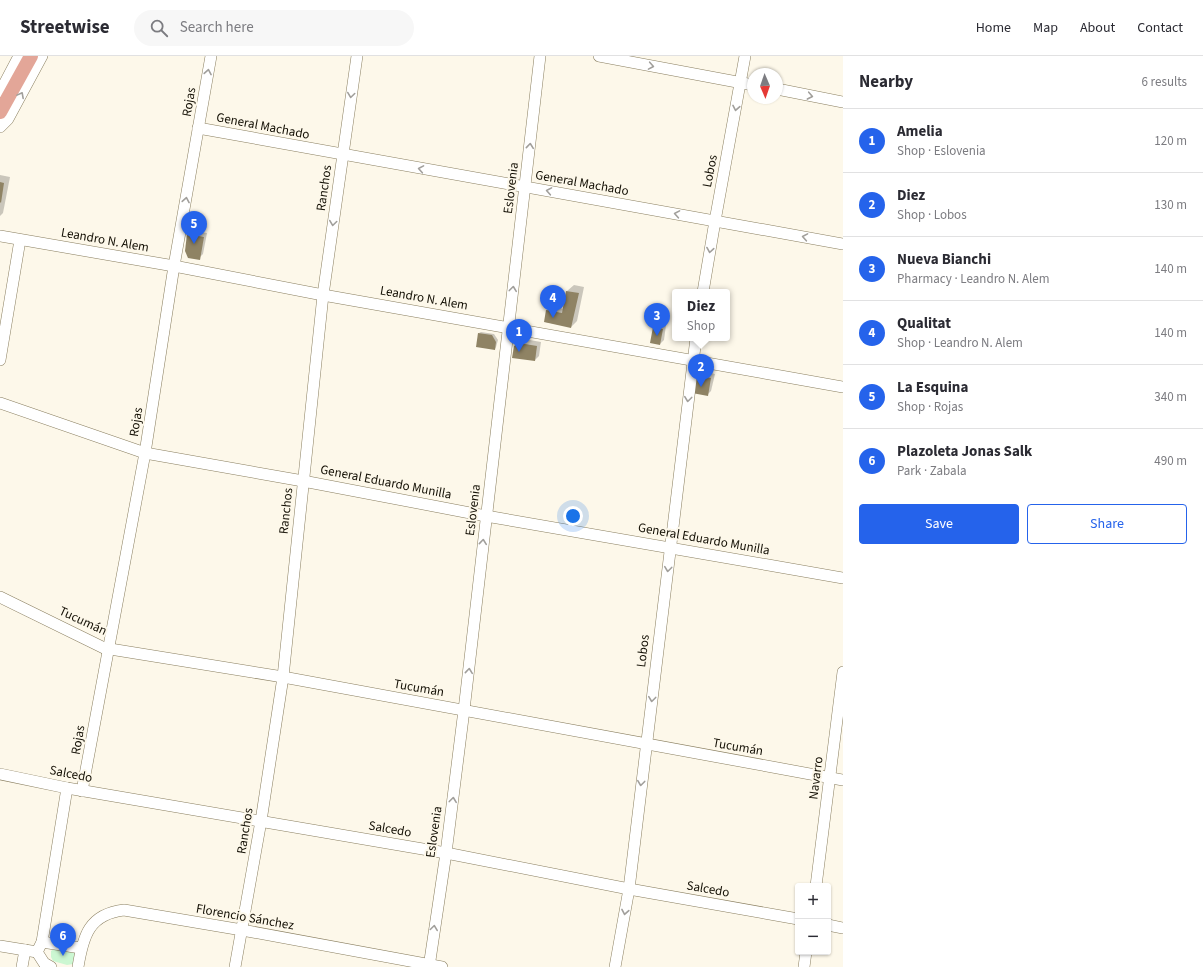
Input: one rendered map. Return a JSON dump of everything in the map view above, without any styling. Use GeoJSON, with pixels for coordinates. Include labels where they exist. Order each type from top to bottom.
{"type":"FeatureCollection","features":[{"type":"Feature","properties":{"kind":"main road"},"geometry":{"type":"LineString","coordinates":[[0,112],[31,56]]}},
{"type":"Feature","properties":{"kind":"street"},"geometry":{"type":"LineString","coordinates":[[0,92],[6,72],[20,56]]}},
{"type":"Feature","properties":{"kind":"street"},"geometry":{"type":"LineString","coordinates":[[0,127],[8,119],[42,56]]}},
{"type":"Feature","properties":{"kind":"street","name":"Rojas"},"geometry":{"type":"LineString","coordinates":[[82,791],[145,453],[174,266],[211,56]]}},
{"type":"Feature","properties":{"kind":"street","name":"Ranchos"},"geometry":{"type":"LineString","coordinates":[[235,967],[261,821],[283,677],[323,295],[357,56]]}},
{"type":"Feature","properties":{"kind":"street","name":"Eslovenia"},"geometry":{"type":"LineString","coordinates":[[429,966],[446,853],[464,710],[540,56]]}},
{"type":"Feature","properties":{"kind":"street"},"geometry":{"type":"LineString","coordinates":[[598,56],[747,83]]}},
{"type":"Feature","properties":{"kind":"street","name":"Lobos"},"geometry":{"type":"LineString","coordinates":[[704,289],[745,56]]}},
{"type":"Feature","properties":{"kind":"street"},"geometry":{"type":"LineString","coordinates":[[783,90],[843,102]]}},
{"type":"Feature","properties":{"kind":"street","name":"General Machado"},"geometry":{"type":"LineString","coordinates":[[198,128],[843,244]]}},
{"type":"Feature","properties":{"kind":"street","name":"Leandro N. Alem"},"geometry":{"type":"LineString","coordinates":[[0,236],[843,387]]}},
{"type":"Feature","properties":{"kind":"street"},"geometry":{"type":"LineString","coordinates":[[0,360],[20,240]]}},
{"type":"Feature","properties":{"kind":"street","name":"Lobos"},"geometry":{"type":"LineString","coordinates":[[615,967],[629,889],[696,341]]}},
{"type":"Feature","properties":{"kind":"street","name":"General Eduardo Munilla"},"geometry":{"type":"LineString","coordinates":[[0,403],[145,453],[486,516],[843,578]]}},
{"type":"Feature","properties":{"kind":"street","name":"Tucumán"},"geometry":{"type":"LineString","coordinates":[[0,597],[96,644],[109,648],[283,677],[843,780]]}},
{"type":"Feature","properties":{"kind":"street","name":"Navarro"},"geometry":{"type":"LineString","coordinates":[[816,883],[843,672]]}},
{"type":"Feature","properties":{"kind":"street","name":"Salcedo"},"geometry":{"type":"LineString","coordinates":[[0,774],[82,791],[446,853],[795,919]]}},
{"type":"Feature","properties":{"kind":"street"},"geometry":{"type":"LineString","coordinates":[[37,952],[42,942],[67,788]]}},
{"type":"Feature","properties":{"kind":"street","name":"Florencio Sánchez"},"geometry":{"type":"LineString","coordinates":[[78,967],[81,948],[85,937],[97,919],[107,913],[124,910],[242,930],[429,966],[442,967]]}},
{"type":"Feature","properties":{"kind":"street"},"geometry":{"type":"LineString","coordinates":[[831,926],[843,928]]}},
{"type":"Feature","properties":{"kind":"street"},"geometry":{"type":"LineString","coordinates":[[42,942],[81,948]]}},
{"type":"Feature","properties":{"kind":"street"},"geometry":{"type":"LineString","coordinates":[[0,946],[37,952],[48,965]]}},
{"type":"Feature","properties":{"kind":"street"},"geometry":{"type":"LineString","coordinates":[[22,967],[25,950]]}},
{"type":"Feature","properties":{"kind":"street"},"geometry":{"type":"LineString","coordinates":[[804,967],[806,955]]}},
{"type":"Feature","properties":{"kind":"green space"},"geometry":{"type":"Polygon","coordinates":[[[56,948],[74,952],[76,954],[73,964],[67,965],[53,961],[51,951],[56,948]]]}},
{"type":"Feature","properties":{"kind":"building"},"geometry":{"type":"Polygon","coordinates":[[[0,182],[4,183],[1,203],[0,202],[0,182]]]}},
{"type":"Feature","properties":{"kind":"building"},"geometry":{"type":"Polygon","coordinates":[[[187,234],[204,237],[200,260],[188,258],[185,251],[187,234]]]}},
{"type":"Feature","properties":{"kind":"building"},"geometry":{"type":"Polygon","coordinates":[[[566,291],[579,293],[571,328],[544,322],[546,310],[562,313],[566,291]]]}},
{"type":"Feature","properties":{"kind":"building"},"geometry":{"type":"Polygon","coordinates":[[[653,327],[663,329],[660,345],[650,343],[653,327]]]}},
{"type":"Feature","properties":{"kind":"building"},"geometry":{"type":"Polygon","coordinates":[[[478,333],[492,335],[496,342],[495,350],[476,347],[478,333]]]}},
{"type":"Feature","properties":{"kind":"building"},"geometry":{"type":"Polygon","coordinates":[[[519,343],[537,346],[535,361],[512,358],[514,346],[519,343]]]}},
{"type":"Feature","properties":{"kind":"building"},"geometry":{"type":"Polygon","coordinates":[[[702,376],[711,378],[708,396],[692,393],[694,381],[702,376]]]}},
{"type":"Feature","properties":{"kind":"place","name":"La Esquina"},"geometry":{"type":"Point","coordinates":[194,244]}},
{"type":"Feature","properties":{"kind":"place","name":"Qualitat"},"geometry":{"type":"Point","coordinates":[553,318]}},
{"type":"Feature","properties":{"kind":"place","name":"Nueva Bianchi"},"geometry":{"type":"Point","coordinates":[657,336]}},
{"type":"Feature","properties":{"kind":"place","name":"Amelia"},"geometry":{"type":"Point","coordinates":[519,352]}},
{"type":"Feature","properties":{"kind":"place","name":"Diez"},"geometry":{"type":"Point","coordinates":[701,387]}},
{"type":"Feature","properties":{"kind":"place","name":"Plazoleta Jonas Salk"},"geometry":{"type":"Point","coordinates":[63,956]}}]}
